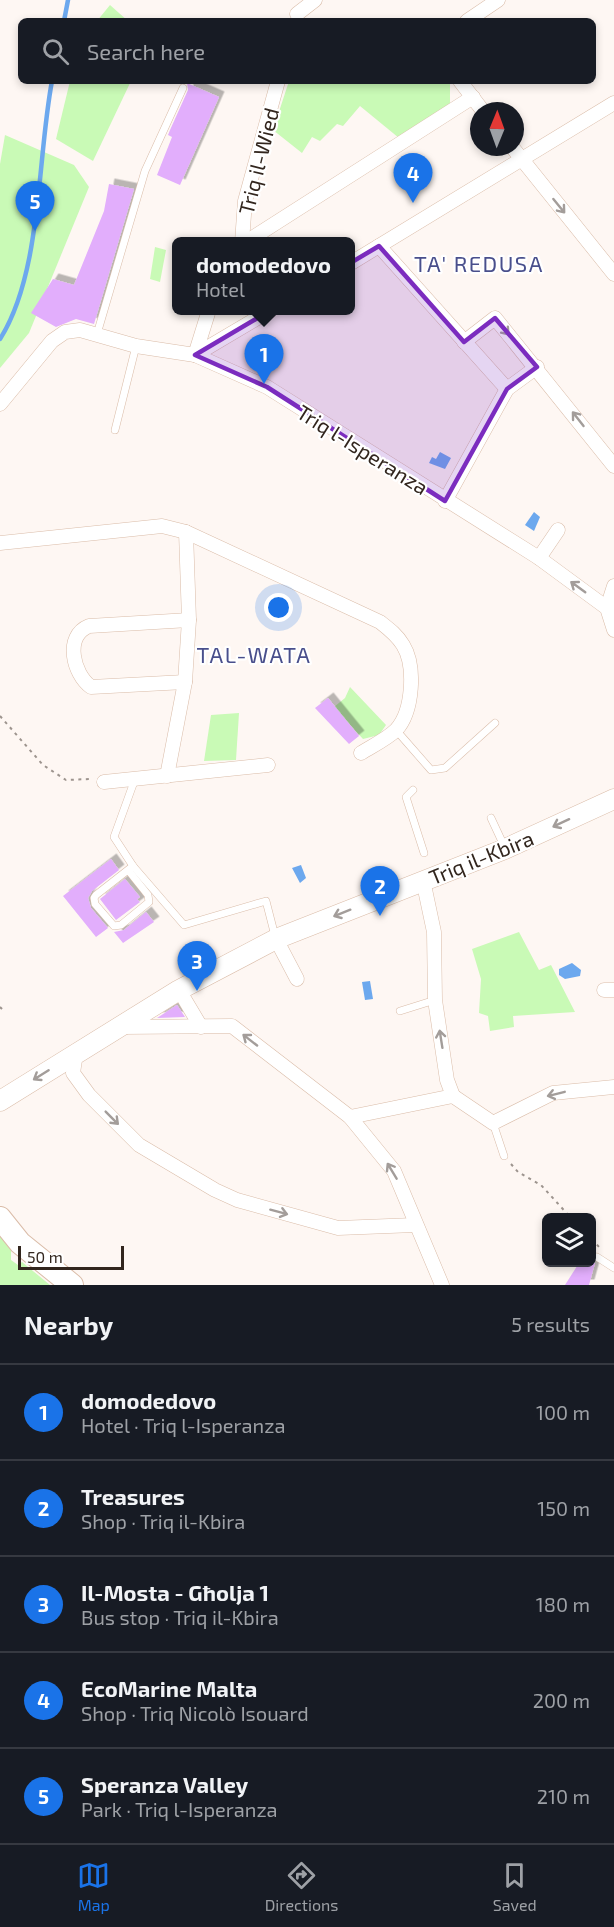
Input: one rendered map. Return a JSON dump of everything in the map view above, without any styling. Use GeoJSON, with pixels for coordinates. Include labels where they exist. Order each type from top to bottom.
{"type":"FeatureCollection","features":[{"type":"Feature","properties":{"kind":"main road","name":"Triq il-Kbira"},"geometry":{"type":"LineString","coordinates":[[0,1101],[179,990],[276,939],[505,849],[614,799]]}},
{"type":"Feature","properties":{"kind":"main road"},"geometry":{"type":"LineString","coordinates":[[0,1218],[20,1243],[72,1285]]}},
{"type":"Feature","properties":{"kind":"street"},"geometry":{"type":"LineString","coordinates":[[296,17],[302,0]]}},
{"type":"Feature","properties":{"kind":"street"},"geometry":{"type":"LineString","coordinates":[[296,17],[315,0]]}},
{"type":"Feature","properties":{"kind":"street"},"geometry":{"type":"LineString","coordinates":[[471,18],[498,0]]}},
{"type":"Feature","properties":{"kind":"street","name":"Triq il-Wied"},"geometry":{"type":"LineString","coordinates":[[244,237],[245,201],[277,84]]}},
{"type":"Feature","properties":{"kind":"street"},"geometry":{"type":"LineString","coordinates":[[462,84],[477,102]]}},
{"type":"Feature","properties":{"kind":"street"},"geometry":{"type":"LineString","coordinates":[[252,237],[473,97]]}},
{"type":"Feature","properties":{"kind":"street"},"geometry":{"type":"LineString","coordinates":[[355,261],[614,103]]}},
{"type":"Feature","properties":{"kind":"street"},"geometry":{"type":"LineString","coordinates":[[519,156],[614,274]]}},
{"type":"Feature","properties":{"kind":"street"},"geometry":{"type":"LineString","coordinates":[[379,246],[507,389]]}},
{"type":"Feature","properties":{"kind":"street"},"geometry":{"type":"LineString","coordinates":[[195,355],[207,315]]}},
{"type":"Feature","properties":{"kind":"street"},"geometry":{"type":"LineString","coordinates":[[195,355],[263,315]]}},
{"type":"Feature","properties":{"kind":"street"},"geometry":{"type":"LineString","coordinates":[[464,342],[495,318],[537,367],[614,466]]}},
{"type":"Feature","properties":{"kind":"street","name":"Triq l-Isperanza"},"geometry":{"type":"LineString","coordinates":[[0,404],[52,341],[65,332],[80,330],[136,346],[195,355],[267,387],[539,558],[610,608]]}},
{"type":"Feature","properties":{"kind":"street"},"geometry":{"type":"LineString","coordinates":[[445,501],[507,389],[537,367]]}},
{"type":"Feature","properties":{"kind":"street"},"geometry":{"type":"LineString","coordinates":[[0,543],[162,526],[186,532],[380,622],[395,633],[405,647],[410,669],[406,712],[396,730],[361,753]]}},
{"type":"Feature","properties":{"kind":"street"},"geometry":{"type":"LineString","coordinates":[[539,558],[558,530]]}},
{"type":"Feature","properties":{"kind":"street"},"geometry":{"type":"LineString","coordinates":[[167,776],[185,682],[189,620],[186,532]]}},
{"type":"Feature","properties":{"kind":"street"},"geometry":{"type":"LineString","coordinates":[[614,586],[610,608],[614,630]]}},
{"type":"Feature","properties":{"kind":"street"},"geometry":{"type":"LineString","coordinates":[[185,682],[91,687],[82,681],[78,671],[74,637],[81,629],[89,626],[189,620]]}},
{"type":"Feature","properties":{"kind":"street"},"geometry":{"type":"LineString","coordinates":[[104,782],[268,765]]}},
{"type":"Feature","properties":{"kind":"street"},"geometry":{"type":"LineString","coordinates":[[423,880],[434,932],[435,1000],[447,1080],[453,1096],[493,1123],[553,1093],[612,1085]]}},
{"type":"Feature","properties":{"kind":"street"},"geometry":{"type":"LineString","coordinates":[[276,939],[297,979]]}},
{"type":"Feature","properties":{"kind":"street"},"geometry":{"type":"LineString","coordinates":[[179,990],[201,1028]]}},
{"type":"Feature","properties":{"kind":"street"},"geometry":{"type":"LineString","coordinates":[[117,1027],[232,1026],[350,1118],[394,1171],[442,1285]]}},
{"type":"Feature","properties":{"kind":"street"},"geometry":{"type":"LineString","coordinates":[[76,1053],[73,1073],[89,1095],[139,1145],[214,1190],[237,1200],[338,1228],[415,1225]]}},
{"type":"Feature","properties":{"kind":"street"},"geometry":{"type":"LineString","coordinates":[[350,1118],[453,1096]]}},
{"type":"Feature","properties":{"kind":"lane"},"geometry":{"type":"LineString","coordinates":[[97,334],[145,171],[183,88]]}},
{"type":"Feature","properties":{"kind":"lane"},"geometry":{"type":"LineString","coordinates":[[115,430],[136,346]]}},
{"type":"Feature","properties":{"kind":"lane"},"geometry":{"type":"LineString","coordinates":[[396,730],[430,770],[445,768],[495,723]]}},
{"type":"Feature","properties":{"kind":"lane"},"geometry":{"type":"LineString","coordinates":[[130,868],[94,898],[95,904],[114,926],[121,925],[149,902],[148,895],[130,868],[114,837],[135,779]]}},
{"type":"Feature","properties":{"kind":"lane"},"geometry":{"type":"LineString","coordinates":[[413,790],[406,796],[424,853]]}},
{"type":"Feature","properties":{"kind":"lane"},"geometry":{"type":"LineString","coordinates":[[491,818],[505,849]]}},
{"type":"Feature","properties":{"kind":"lane"},"geometry":{"type":"LineString","coordinates":[[130,868],[184,925],[266,901],[276,939]]}},
{"type":"Feature","properties":{"kind":"lane"},"geometry":{"type":"LineString","coordinates":[[400,1011],[435,1000]]}},
{"type":"Feature","properties":{"kind":"lane"},"geometry":{"type":"LineString","coordinates":[[493,1123],[504,1156]]}},
{"type":"Feature","properties":{"kind":"lane"},"geometry":{"type":"LineString","coordinates":[[597,1257],[614,1268]]}},
{"type":"Feature","properties":{"kind":"path"},"geometry":{"type":"LineString","coordinates":[[0,716],[43,765],[66,780],[92,779],[104,782]]}},
{"type":"Feature","properties":{"kind":"path"},"geometry":{"type":"LineString","coordinates":[[504,1156],[518,1172],[541,1185],[566,1213]]}},
{"type":"Feature","properties":{"kind":"highlighted area"},"geometry":{"type":"Polygon","coordinates":[[[379,246],[464,342],[495,318],[537,367],[507,389],[445,501],[267,387],[195,355],[379,246]]]}},
{"type":"Feature","properties":{"kind":"green space"},"geometry":{"type":"Polygon","coordinates":[[[110,5],[125,18],[99,18],[110,5]]]}},
{"type":"Feature","properties":{"kind":"green space"},"geometry":{"type":"Polygon","coordinates":[[[69,84],[130,84],[93,161],[56,139],[69,84]]]}},
{"type":"Feature","properties":{"kind":"green space"},"geometry":{"type":"Polygon","coordinates":[[[288,84],[450,84],[450,107],[399,138],[360,106],[343,126],[337,124],[320,141],[312,137],[302,153],[273,130],[288,84]]]}},
{"type":"Feature","properties":{"kind":"green space"},"geometry":{"type":"Polygon","coordinates":[[[5,135],[74,165],[89,187],[29,333],[0,368],[0,164],[5,135]]]}},
{"type":"Feature","properties":{"kind":"green space"},"geometry":{"type":"Polygon","coordinates":[[[155,247],[166,250],[160,282],[150,279],[155,247]]]}},
{"type":"Feature","properties":{"kind":"green space"},"geometry":{"type":"Polygon","coordinates":[[[350,687],[386,725],[379,735],[363,739],[334,707],[345,698],[350,687]]]}},
{"type":"Feature","properties":{"kind":"green space"},"geometry":{"type":"Polygon","coordinates":[[[239,713],[236,760],[204,761],[211,715],[239,713]]]}},
{"type":"Feature","properties":{"kind":"green space"},"geometry":{"type":"Polygon","coordinates":[[[519,932],[539,970],[551,965],[575,1012],[513,1016],[514,1027],[490,1031],[488,1016],[479,1013],[481,979],[472,949],[519,932]]]}},
{"type":"Feature","properties":{"kind":"green space"},"geometry":{"type":"Polygon","coordinates":[[[0,1233],[11,1250],[11,1260],[18,1265],[22,1262],[50,1285],[0,1285],[0,1233]]]}},
{"type":"Feature","properties":{"kind":"water"},"geometry":{"type":"Polygon","coordinates":[[[440,452],[451,458],[445,469],[429,463],[432,457],[436,459],[440,452]]]}},
{"type":"Feature","properties":{"kind":"water"},"geometry":{"type":"Polygon","coordinates":[[[534,512],[540,517],[534,531],[525,525],[534,512]]]}},
{"type":"Feature","properties":{"kind":"water"},"geometry":{"type":"Polygon","coordinates":[[[301,865],[306,878],[300,883],[292,868],[301,865]]]}},
{"type":"Feature","properties":{"kind":"water"},"geometry":{"type":"Polygon","coordinates":[[[572,963],[581,970],[580,976],[565,979],[559,975],[559,969],[572,963]]]}},
{"type":"Feature","properties":{"kind":"water"},"geometry":{"type":"Polygon","coordinates":[[[370,981],[373,999],[365,1000],[362,982],[370,981]]]}},
{"type":"Feature","properties":{"kind":"building"},"geometry":{"type":"Polygon","coordinates":[[[187,84],[189,84],[219,97],[180,185],[157,175],[172,137],[168,135],[188,90],[187,84]]]}},
{"type":"Feature","properties":{"kind":"building"},"geometry":{"type":"Polygon","coordinates":[[[109,184],[134,189],[94,324],[76,319],[56,327],[31,313],[53,279],[74,285],[104,211],[109,184]]]}},
{"type":"Feature","properties":{"kind":"building"},"geometry":{"type":"Polygon","coordinates":[[[328,698],[359,736],[349,744],[315,708],[328,698]]]}},
{"type":"Feature","properties":{"kind":"building"},"geometry":{"type":"Polygon","coordinates":[[[111,859],[119,870],[92,891],[88,898],[91,908],[108,928],[96,937],[63,896],[111,859]]]}},
{"type":"Feature","properties":{"kind":"building"},"geometry":{"type":"Polygon","coordinates":[[[125,879],[140,897],[137,899],[140,902],[116,920],[100,899],[125,879]]]}},
{"type":"Feature","properties":{"kind":"building"},"geometry":{"type":"Polygon","coordinates":[[[146,912],[154,922],[123,943],[114,932],[124,930],[146,912]]]}},
{"type":"Feature","properties":{"kind":"building"},"geometry":{"type":"Polygon","coordinates":[[[177,1005],[185,1017],[157,1018],[177,1005]]]}},
{"type":"Feature","properties":{"kind":"building"},"geometry":{"type":"Polygon","coordinates":[[[576,1267],[594,1267],[589,1285],[565,1285],[576,1267]]]}},
{"type":"Feature","properties":{"kind":"waterway"},"geometry":{"type":"LineString","coordinates":[[65,18],[68,0]]}},
{"type":"Feature","properties":{"kind":"waterway"},"geometry":{"type":"LineString","coordinates":[[0,339],[14,312],[24,282],[31,249],[52,84]]}},
{"type":"Feature","properties":{"kind":"place","name":"EcoMarine Malta"},"geometry":{"type":"Point","coordinates":[413,203]}},
{"type":"Feature","properties":{"kind":"place","name":"Speranza Valley"},"geometry":{"type":"Point","coordinates":[35,231]}},
{"type":"Feature","properties":{"kind":"place","name":"domodedovo"},"geometry":{"type":"Point","coordinates":[264,384]}},
{"type":"Feature","properties":{"kind":"place","name":"Treasures"},"geometry":{"type":"Point","coordinates":[380,916]}},
{"type":"Feature","properties":{"kind":"place","name":"Il-Mosta - Għolja 1"},"geometry":{"type":"Point","coordinates":[197,991]}},
{"type":"Feature","properties":{"kind":"district","name":"TA' REDUSA"},"geometry":{"type":"Point","coordinates":[479,263]}},
{"type":"Feature","properties":{"kind":"district","name":"TAL-WATA"},"geometry":{"type":"Point","coordinates":[254,654]}}]}
